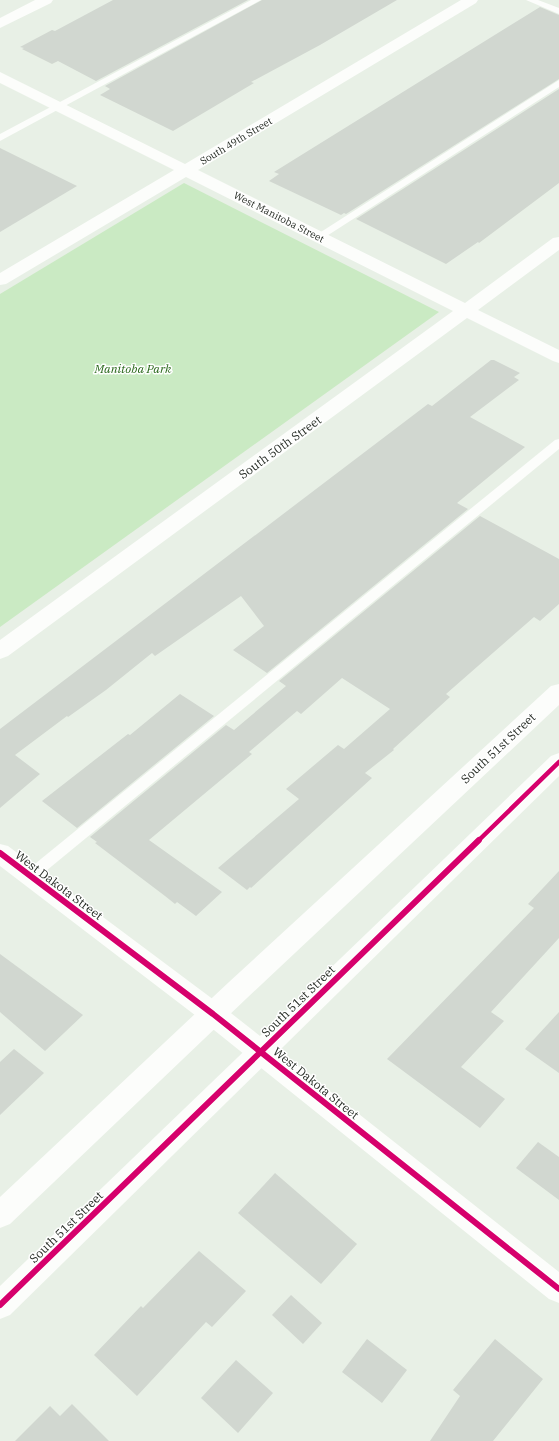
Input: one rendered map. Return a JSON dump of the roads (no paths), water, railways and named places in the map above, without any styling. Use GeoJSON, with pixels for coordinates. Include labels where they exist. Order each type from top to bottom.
{"type":"FeatureCollection","features":[{"type":"Feature","properties":{"kind":"street"},"geometry":{"type":"LineString","coordinates":[[0,24],[46,0]]}},
{"type":"Feature","properties":{"kind":"street","name":"South 49th Street"},"geometry":{"type":"LineString","coordinates":[[0,280],[471,0]]}},
{"type":"Feature","properties":{"kind":"street","name":"West Manitoba Street"},"geometry":{"type":"LineString","coordinates":[[0,77],[559,357]]}},
{"type":"Feature","properties":{"kind":"street","name":"South 50th Street"},"geometry":{"type":"LineString","coordinates":[[0,651],[559,242]]}},
{"type":"Feature","properties":{"kind":"street","name":"South 51st Street"},"geometry":{"type":"LineString","coordinates":[[0,1214],[212,1014],[559,692]]}},
{"type":"Feature","properties":{"kind":"street","name":"South 51st Street"},"geometry":{"type":"LineString","coordinates":[[0,1305],[559,762]]}},
{"type":"Feature","properties":{"kind":"street","name":"West Dakota Street"},"geometry":{"type":"LineString","coordinates":[[0,853],[212,1014],[559,1289]]}},
{"type":"Feature","properties":{"kind":"lane"},"geometry":{"type":"LineString","coordinates":[[0,138],[257,0]]}},
{"type":"Feature","properties":{"kind":"lane"},"geometry":{"type":"LineString","coordinates":[[530,0],[559,11]]}},
{"type":"Feature","properties":{"kind":"lane"},"geometry":{"type":"LineString","coordinates":[[318,237],[559,83]]}},
{"type":"Feature","properties":{"kind":"lane"},"geometry":{"type":"LineString","coordinates":[[30,876],[559,442]]}},
{"type":"Feature","properties":{"kind":"park label","name":"Manitoba Park"},"geometry":{"type":"Point","coordinates":[133,368]}}]}
